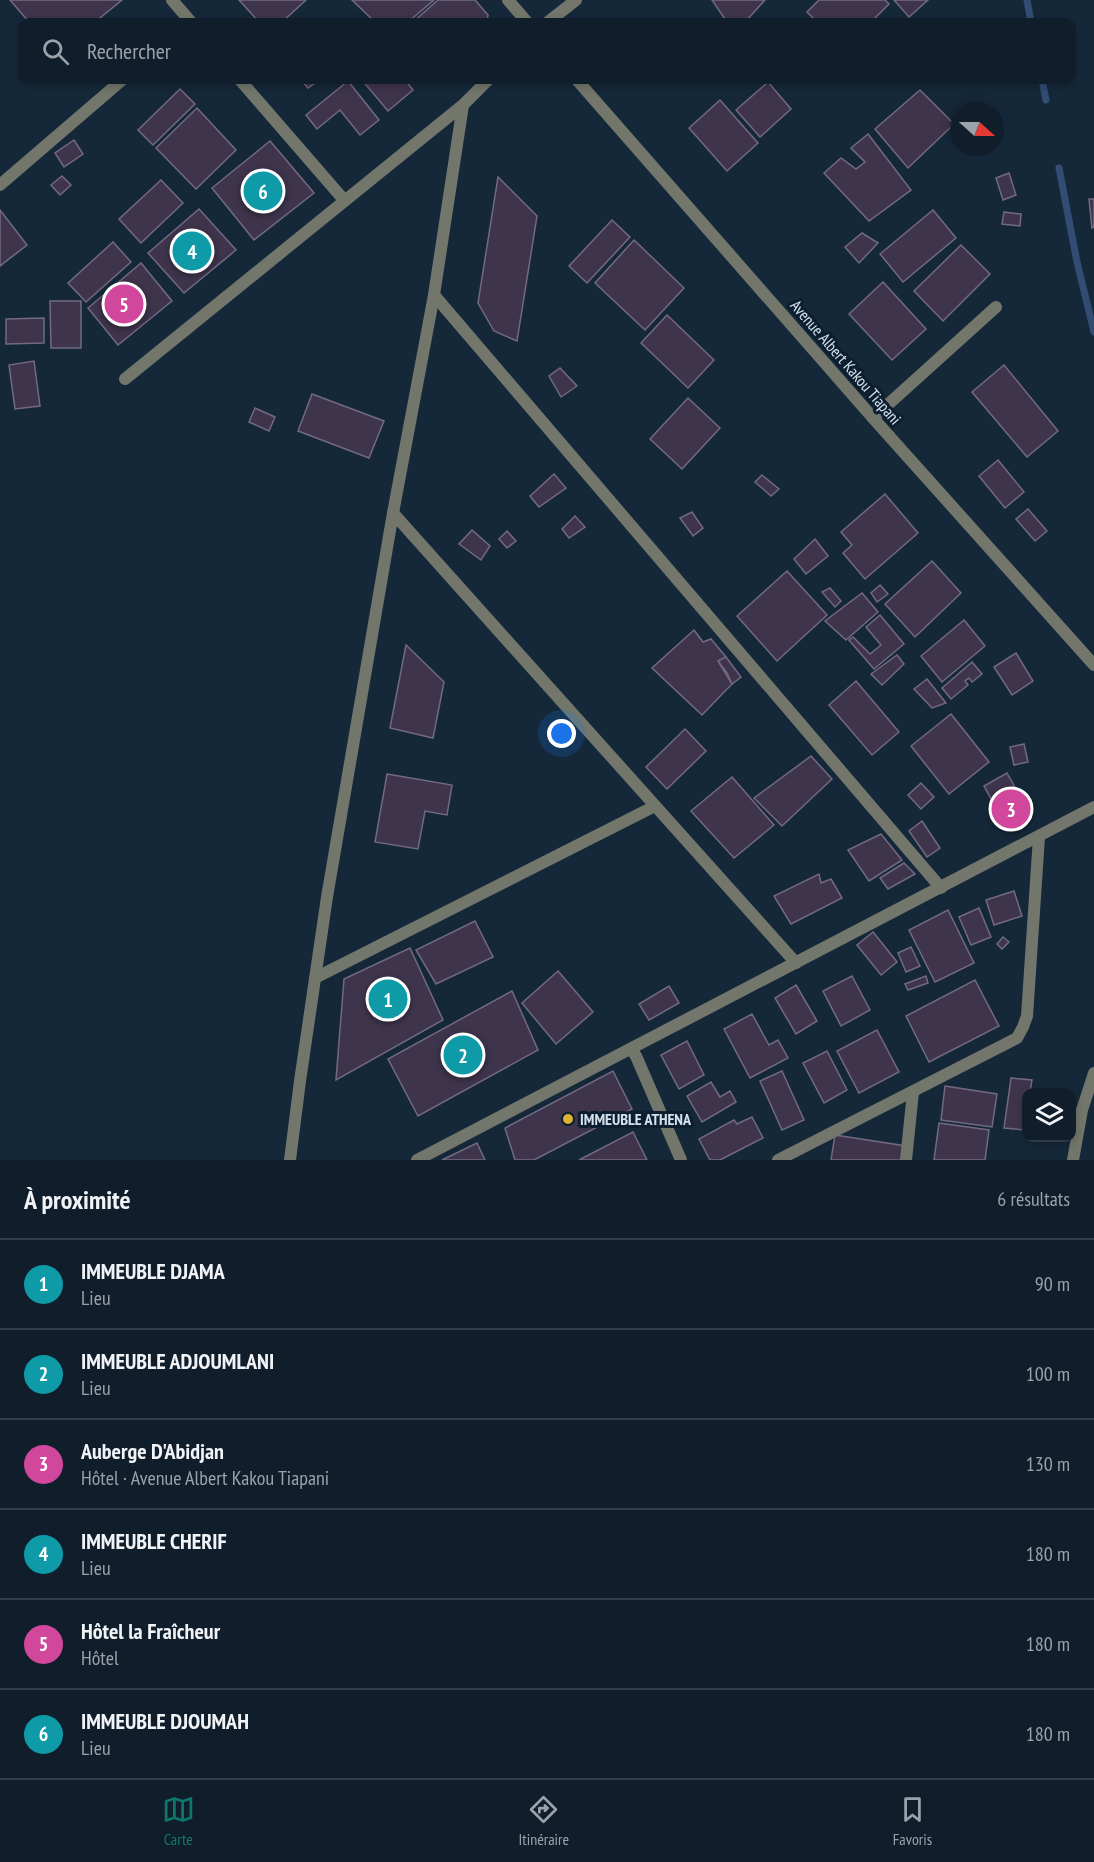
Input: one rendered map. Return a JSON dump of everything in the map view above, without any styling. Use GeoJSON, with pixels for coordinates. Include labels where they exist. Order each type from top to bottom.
{"type":"FeatureCollection","features":[{"type":"Feature","properties":{"kind":"street"},"geometry":{"type":"LineString","coordinates":[[172,0],[187,18]]}},
{"type":"Feature","properties":{"kind":"street"},"geometry":{"type":"LineString","coordinates":[[508,0],[524,18]]}},
{"type":"Feature","properties":{"kind":"street"},"geometry":{"type":"LineString","coordinates":[[553,18],[576,0]]}},
{"type":"Feature","properties":{"kind":"street"},"geometry":{"type":"LineString","coordinates":[[0,185],[117,84]]}},
{"type":"Feature","properties":{"kind":"street"},"geometry":{"type":"LineString","coordinates":[[243,84],[344,200]]}},
{"type":"Feature","properties":{"kind":"street"},"geometry":{"type":"LineString","coordinates":[[125,379],[463,105],[484,84]]}},
{"type":"Feature","properties":{"kind":"street","name":"Avenue Albert Kakou Tiapani"},"geometry":{"type":"LineString","coordinates":[[581,84],[873,418],[1094,665]]}},
{"type":"Feature","properties":{"kind":"street"},"geometry":{"type":"LineString","coordinates":[[290,1160],[327,897],[393,513],[434,295],[463,105]]}},
{"type":"Feature","properties":{"kind":"street"},"geometry":{"type":"LineString","coordinates":[[434,295],[941,888]]}},
{"type":"Feature","properties":{"kind":"street"},"geometry":{"type":"LineString","coordinates":[[873,418],[996,307]]}},
{"type":"Feature","properties":{"kind":"street"},"geometry":{"type":"LineString","coordinates":[[393,513],[796,963]]}},
{"type":"Feature","properties":{"kind":"street"},"geometry":{"type":"LineString","coordinates":[[315,978],[655,806]]}},
{"type":"Feature","properties":{"kind":"street"},"geometry":{"type":"LineString","coordinates":[[417,1160],[1094,807]]}},
{"type":"Feature","properties":{"kind":"street"},"geometry":{"type":"LineString","coordinates":[[777,1160],[1017,1038],[1027,1016],[1039,837]]}},
{"type":"Feature","properties":{"kind":"street"},"geometry":{"type":"LineString","coordinates":[[631,1049],[681,1160]]}},
{"type":"Feature","properties":{"kind":"street"},"geometry":{"type":"LineString","coordinates":[[1073,1160],[1082,1110],[1094,1073]]}},
{"type":"Feature","properties":{"kind":"street"},"geometry":{"type":"LineString","coordinates":[[906,1160],[913,1092]]}},
{"type":"Feature","properties":{"kind":"building"},"geometry":{"type":"Polygon","coordinates":[[[10,0],[122,0],[100,18],[26,18],[10,0]]]}},
{"type":"Feature","properties":{"kind":"building"},"geometry":{"type":"Polygon","coordinates":[[[239,0],[306,0],[286,18],[255,18],[239,0]]]}},
{"type":"Feature","properties":{"kind":"building"},"geometry":{"type":"Polygon","coordinates":[[[352,0],[434,0],[413,18],[371,18],[352,0]]]}},
{"type":"Feature","properties":{"kind":"building"},"geometry":{"type":"Polygon","coordinates":[[[438,0],[475,0],[488,15],[488,18],[418,18],[438,0]]]}},
{"type":"Feature","properties":{"kind":"building"},"geometry":{"type":"Polygon","coordinates":[[[712,0],[765,0],[749,18],[724,18],[712,0]]]}},
{"type":"Feature","properties":{"kind":"building"},"geometry":{"type":"Polygon","coordinates":[[[819,0],[885,0],[889,4],[875,18],[813,18],[807,12],[819,0]]]}},
{"type":"Feature","properties":{"kind":"building"},"geometry":{"type":"Polygon","coordinates":[[[894,0],[928,0],[909,17],[894,0]]]}},
{"type":"Feature","properties":{"kind":"building"},"geometry":{"type":"Polygon","coordinates":[[[344,84],[350,84],[379,120],[360,135],[340,110],[317,129],[306,115],[344,84]]]}},
{"type":"Feature","properties":{"kind":"building"},"geometry":{"type":"Polygon","coordinates":[[[365,84],[408,84],[413,90],[388,111],[365,84]]]}},
{"type":"Feature","properties":{"kind":"building"},"geometry":{"type":"Polygon","coordinates":[[[766,84],[770,84],[791,109],[760,137],[736,110],[766,84]]]}},
{"type":"Feature","properties":{"kind":"building"},"geometry":{"type":"Polygon","coordinates":[[[180,89],[195,104],[153,145],[138,130],[180,89]]]}},
{"type":"Feature","properties":{"kind":"building"},"geometry":{"type":"Polygon","coordinates":[[[920,90],[950,120],[950,128],[908,168],[875,129],[920,90]]]}},
{"type":"Feature","properties":{"kind":"building"},"geometry":{"type":"Polygon","coordinates":[[[720,100],[758,143],[727,171],[689,128],[720,100]]]}},
{"type":"Feature","properties":{"kind":"building"},"geometry":{"type":"Polygon","coordinates":[[[197,108],[236,150],[196,189],[156,148],[197,108]]]}},
{"type":"Feature","properties":{"kind":"building"},"geometry":{"type":"Polygon","coordinates":[[[868,134],[911,190],[869,221],[824,173],[841,158],[856,169],[865,162],[851,148],[868,134]]]}},
{"type":"Feature","properties":{"kind":"building"},"geometry":{"type":"Polygon","coordinates":[[[74,140],[83,154],[64,167],[55,153],[74,140]]]}},
{"type":"Feature","properties":{"kind":"building"},"geometry":{"type":"Polygon","coordinates":[[[270,141],[314,193],[254,240],[212,188],[270,141]]]}},
{"type":"Feature","properties":{"kind":"building"},"geometry":{"type":"Polygon","coordinates":[[[1009,173],[1016,195],[1003,200],[996,178],[1009,173]]]}},
{"type":"Feature","properties":{"kind":"building"},"geometry":{"type":"Polygon","coordinates":[[[62,176],[71,185],[60,195],[51,185],[62,176]]]}},
{"type":"Feature","properties":{"kind":"building"},"geometry":{"type":"Polygon","coordinates":[[[498,177],[537,216],[517,341],[494,331],[478,303],[498,177]]]}},
{"type":"Feature","properties":{"kind":"building"},"geometry":{"type":"Polygon","coordinates":[[[161,180],[183,203],[141,243],[119,219],[161,180]]]}},
{"type":"Feature","properties":{"kind":"building"},"geometry":{"type":"Polygon","coordinates":[[[1089,199],[1094,199],[1094,227],[1092,228],[1089,199]]]}},
{"type":"Feature","properties":{"kind":"building"},"geometry":{"type":"Polygon","coordinates":[[[199,209],[236,250],[184,293],[148,253],[199,209]]]}},
{"type":"Feature","properties":{"kind":"building"},"geometry":{"type":"Polygon","coordinates":[[[0,210],[27,245],[0,266],[0,210]]]}},
{"type":"Feature","properties":{"kind":"building"},"geometry":{"type":"Polygon","coordinates":[[[933,210],[956,238],[903,282],[880,254],[933,210]]]}},
{"type":"Feature","properties":{"kind":"building"},"geometry":{"type":"Polygon","coordinates":[[[1004,212],[1021,214],[1020,226],[1002,224],[1004,212]]]}},
{"type":"Feature","properties":{"kind":"building"},"geometry":{"type":"Polygon","coordinates":[[[612,220],[630,237],[587,283],[569,266],[612,220]]]}},
{"type":"Feature","properties":{"kind":"building"},"geometry":{"type":"Polygon","coordinates":[[[862,233],[878,243],[859,263],[845,247],[862,233]]]}},
{"type":"Feature","properties":{"kind":"building"},"geometry":{"type":"Polygon","coordinates":[[[634,240],[684,288],[645,330],[595,283],[634,240]]]}},
{"type":"Feature","properties":{"kind":"building"},"geometry":{"type":"Polygon","coordinates":[[[113,242],[131,262],[86,302],[68,283],[113,242]]]}},
{"type":"Feature","properties":{"kind":"building"},"geometry":{"type":"Polygon","coordinates":[[[961,245],[990,274],[943,321],[914,291],[961,245]]]}},
{"type":"Feature","properties":{"kind":"building"},"geometry":{"type":"Polygon","coordinates":[[[141,263],[172,301],[118,345],[88,308],[141,263]]]}},
{"type":"Feature","properties":{"kind":"building"},"geometry":{"type":"Polygon","coordinates":[[[883,282],[926,329],[892,360],[849,314],[883,282]]]}},
{"type":"Feature","properties":{"kind":"building"},"geometry":{"type":"Polygon","coordinates":[[[50,301],[81,301],[81,348],[51,348],[50,301]]]}},
{"type":"Feature","properties":{"kind":"building"},"geometry":{"type":"Polygon","coordinates":[[[667,315],[714,360],[688,388],[641,343],[667,315]]]}},
{"type":"Feature","properties":{"kind":"building"},"geometry":{"type":"Polygon","coordinates":[[[44,318],[44,343],[6,344],[6,319],[44,318]]]}},
{"type":"Feature","properties":{"kind":"building"},"geometry":{"type":"Polygon","coordinates":[[[34,361],[40,406],[15,409],[9,365],[34,361]]]}},
{"type":"Feature","properties":{"kind":"building"},"geometry":{"type":"Polygon","coordinates":[[[1004,365],[1058,431],[1027,457],[972,392],[1004,365]]]}},
{"type":"Feature","properties":{"kind":"building"},"geometry":{"type":"Polygon","coordinates":[[[560,368],[577,386],[561,397],[549,376],[560,368]]]}},
{"type":"Feature","properties":{"kind":"building"},"geometry":{"type":"Polygon","coordinates":[[[312,394],[384,421],[369,458],[298,431],[312,394]]]}},
{"type":"Feature","properties":{"kind":"building"},"geometry":{"type":"Polygon","coordinates":[[[688,398],[720,428],[682,469],[650,439],[688,398]]]}},
{"type":"Feature","properties":{"kind":"building"},"geometry":{"type":"Polygon","coordinates":[[[255,408],[275,417],[269,431],[249,422],[255,408]]]}},
{"type":"Feature","properties":{"kind":"building"},"geometry":{"type":"Polygon","coordinates":[[[998,460],[1024,492],[1005,508],[979,476],[998,460]]]}},
{"type":"Feature","properties":{"kind":"building"},"geometry":{"type":"Polygon","coordinates":[[[554,474],[566,488],[539,507],[530,496],[554,474]]]}},
{"type":"Feature","properties":{"kind":"building"},"geometry":{"type":"Polygon","coordinates":[[[762,475],[779,489],[771,496],[755,482],[762,475]]]}},
{"type":"Feature","properties":{"kind":"building"},"geometry":{"type":"Polygon","coordinates":[[[885,494],[918,533],[865,579],[843,553],[852,545],[841,532],[885,494]]]}},
{"type":"Feature","properties":{"kind":"building"},"geometry":{"type":"Polygon","coordinates":[[[1028,509],[1047,531],[1035,541],[1016,519],[1028,509]]]}},
{"type":"Feature","properties":{"kind":"building"},"geometry":{"type":"Polygon","coordinates":[[[692,512],[703,528],[693,536],[680,518],[692,512]]]}},
{"type":"Feature","properties":{"kind":"building"},"geometry":{"type":"Polygon","coordinates":[[[575,516],[585,527],[569,538],[562,529],[575,516]]]}},
{"type":"Feature","properties":{"kind":"building"},"geometry":{"type":"Polygon","coordinates":[[[472,530],[490,546],[481,560],[459,544],[472,530]]]}},
{"type":"Feature","properties":{"kind":"building"},"geometry":{"type":"Polygon","coordinates":[[[507,531],[516,541],[507,548],[499,539],[507,531]]]}},
{"type":"Feature","properties":{"kind":"building"},"geometry":{"type":"Polygon","coordinates":[[[815,539],[828,556],[806,574],[794,559],[815,539]]]}},
{"type":"Feature","properties":{"kind":"building"},"geometry":{"type":"Polygon","coordinates":[[[932,561],[961,593],[915,637],[885,604],[932,561]]]}},
{"type":"Feature","properties":{"kind":"building"},"geometry":{"type":"Polygon","coordinates":[[[787,571],[827,615],[777,661],[737,616],[787,571]]]}},
{"type":"Feature","properties":{"kind":"building"},"geometry":{"type":"Polygon","coordinates":[[[880,585],[888,594],[877,602],[871,593],[880,585]]]}},
{"type":"Feature","properties":{"kind":"building"},"geometry":{"type":"Polygon","coordinates":[[[830,588],[841,601],[835,607],[822,592],[830,588]]]}},
{"type":"Feature","properties":{"kind":"building"},"geometry":{"type":"Polygon","coordinates":[[[862,593],[878,612],[846,640],[825,621],[862,593]]]}},
{"type":"Feature","properties":{"kind":"building"},"geometry":{"type":"Polygon","coordinates":[[[880,615],[904,644],[874,669],[849,640],[853,637],[870,654],[881,645],[866,627],[880,615]]]}},
{"type":"Feature","properties":{"kind":"building"},"geometry":{"type":"Polygon","coordinates":[[[964,620],[985,646],[942,682],[921,656],[964,620]]]}},
{"type":"Feature","properties":{"kind":"building"},"geometry":{"type":"Polygon","coordinates":[[[694,630],[703,642],[711,639],[726,657],[718,661],[732,684],[702,715],[652,668],[694,630]]]}},
{"type":"Feature","properties":{"kind":"building"},"geometry":{"type":"Polygon","coordinates":[[[406,645],[444,682],[433,738],[390,728],[406,645]]]}},
{"type":"Feature","properties":{"kind":"building"},"geometry":{"type":"Polygon","coordinates":[[[1016,653],[1033,681],[1012,695],[994,667],[1016,653]]]}},
{"type":"Feature","properties":{"kind":"building"},"geometry":{"type":"Polygon","coordinates":[[[897,655],[904,664],[882,685],[871,674],[897,655]]]}},
{"type":"Feature","properties":{"kind":"building"},"geometry":{"type":"Polygon","coordinates":[[[726,657],[741,677],[732,684],[718,661],[726,657]]]}},
{"type":"Feature","properties":{"kind":"building"},"geometry":{"type":"Polygon","coordinates":[[[972,662],[982,674],[972,682],[969,678],[965,681],[968,685],[951,699],[942,688],[972,662]]]}},
{"type":"Feature","properties":{"kind":"building"},"geometry":{"type":"Polygon","coordinates":[[[927,679],[946,703],[932,708],[914,689],[927,679]]]}},
{"type":"Feature","properties":{"kind":"building"},"geometry":{"type":"Polygon","coordinates":[[[856,681],[899,732],[872,755],[829,705],[856,681]]]}},
{"type":"Feature","properties":{"kind":"building"},"geometry":{"type":"Polygon","coordinates":[[[951,714],[989,762],[949,794],[911,746],[951,714]]]}},
{"type":"Feature","properties":{"kind":"building"},"geometry":{"type":"Polygon","coordinates":[[[685,729],[706,751],[667,789],[646,767],[685,729]]]}},
{"type":"Feature","properties":{"kind":"building"},"geometry":{"type":"Polygon","coordinates":[[[1024,744],[1028,762],[1014,765],[1010,747],[1024,744]]]}},
{"type":"Feature","properties":{"kind":"building"},"geometry":{"type":"Polygon","coordinates":[[[811,756],[832,779],[782,826],[754,798],[811,756]]]}},
{"type":"Feature","properties":{"kind":"building"},"geometry":{"type":"Polygon","coordinates":[[[1007,773],[1031,816],[1022,821],[1018,813],[1003,821],[984,786],[1007,773]]]}},
{"type":"Feature","properties":{"kind":"building"},"geometry":{"type":"Polygon","coordinates":[[[387,774],[452,785],[447,815],[425,811],[418,849],[375,842],[387,774]]]}},
{"type":"Feature","properties":{"kind":"building"},"geometry":{"type":"Polygon","coordinates":[[[732,777],[774,825],[734,858],[691,811],[732,777]]]}},
{"type":"Feature","properties":{"kind":"building"},"geometry":{"type":"Polygon","coordinates":[[[921,783],[934,797],[921,809],[908,795],[921,783]]]}},
{"type":"Feature","properties":{"kind":"building"},"geometry":{"type":"Polygon","coordinates":[[[922,821],[940,848],[927,857],[909,831],[922,821]]]}},
{"type":"Feature","properties":{"kind":"building"},"geometry":{"type":"Polygon","coordinates":[[[881,834],[902,860],[869,881],[848,850],[881,834]]]}},
{"type":"Feature","properties":{"kind":"building"},"geometry":{"type":"Polygon","coordinates":[[[904,863],[915,874],[888,889],[880,878],[904,863]]]}},
{"type":"Feature","properties":{"kind":"building"},"geometry":{"type":"Polygon","coordinates":[[[819,874],[821,883],[831,879],[842,898],[791,924],[774,896],[819,874]]]}},
{"type":"Feature","properties":{"kind":"building"},"geometry":{"type":"Polygon","coordinates":[[[1014,891],[1022,916],[994,925],[986,900],[1014,891]]]}},
{"type":"Feature","properties":{"kind":"building"},"geometry":{"type":"Polygon","coordinates":[[[979,908],[991,937],[971,945],[959,917],[979,908]]]}},
{"type":"Feature","properties":{"kind":"building"},"geometry":{"type":"Polygon","coordinates":[[[948,910],[974,963],[935,982],[909,930],[948,910]]]}},
{"type":"Feature","properties":{"kind":"building"},"geometry":{"type":"Polygon","coordinates":[[[475,921],[493,957],[436,984],[416,950],[475,921]]]}},
{"type":"Feature","properties":{"kind":"building"},"geometry":{"type":"Polygon","coordinates":[[[873,932],[897,962],[881,975],[857,945],[873,932]]]}},
{"type":"Feature","properties":{"kind":"building"},"geometry":{"type":"Polygon","coordinates":[[[1003,937],[1009,942],[1002,949],[997,944],[1003,937]]]}},
{"type":"Feature","properties":{"kind":"building"},"geometry":{"type":"Polygon","coordinates":[[[911,947],[920,966],[906,972],[898,953],[911,947]]]}},
{"type":"Feature","properties":{"kind":"building"},"geometry":{"type":"Polygon","coordinates":[[[410,948],[443,1020],[336,1080],[344,979],[410,948]]]}},
{"type":"Feature","properties":{"kind":"building"},"geometry":{"type":"Polygon","coordinates":[[[558,971],[593,1012],[556,1044],[522,1003],[558,971]]]}},
{"type":"Feature","properties":{"kind":"building"},"geometry":{"type":"Polygon","coordinates":[[[852,976],[870,1010],[841,1026],[823,991],[852,976]]]}},
{"type":"Feature","properties":{"kind":"building"},"geometry":{"type":"Polygon","coordinates":[[[926,976],[928,983],[908,990],[905,984],[926,976]]]}},
{"type":"Feature","properties":{"kind":"building"},"geometry":{"type":"Polygon","coordinates":[[[975,980],[999,1026],[929,1062],[906,1016],[975,980]]]}},
{"type":"Feature","properties":{"kind":"building"},"geometry":{"type":"Polygon","coordinates":[[[796,985],[817,1021],[796,1034],[775,998],[796,985]]]}},
{"type":"Feature","properties":{"kind":"building"},"geometry":{"type":"Polygon","coordinates":[[[669,986],[679,1003],[649,1020],[639,1004],[669,986]]]}},
{"type":"Feature","properties":{"kind":"building"},"geometry":{"type":"Polygon","coordinates":[[[512,991],[538,1050],[418,1116],[388,1059],[512,991]]]}},
{"type":"Feature","properties":{"kind":"building"},"geometry":{"type":"Polygon","coordinates":[[[752,1014],[769,1045],[778,1040],[788,1058],[750,1078],[724,1029],[752,1014]]]}},
{"type":"Feature","properties":{"kind":"building"},"geometry":{"type":"Polygon","coordinates":[[[877,1030],[899,1072],[859,1093],[837,1051],[877,1030]]]}},
{"type":"Feature","properties":{"kind":"building"},"geometry":{"type":"Polygon","coordinates":[[[687,1041],[704,1075],[679,1089],[661,1055],[687,1041]]]}},
{"type":"Feature","properties":{"kind":"building"},"geometry":{"type":"Polygon","coordinates":[[[827,1051],[847,1090],[824,1103],[803,1063],[827,1051]]]}},
{"type":"Feature","properties":{"kind":"building","name":"IMMEUBLE ATHENA"},"geometry":{"type":"Polygon","coordinates":[[[613,1071],[632,1109],[534,1160],[515,1160],[505,1128],[613,1071]]]}},
{"type":"Feature","properties":{"kind":"building"},"geometry":{"type":"Polygon","coordinates":[[[782,1071],[804,1120],[782,1130],[760,1081],[782,1071]]]}},
{"type":"Feature","properties":{"kind":"building"},"geometry":{"type":"Polygon","coordinates":[[[1011,1078],[1032,1080],[1031,1088],[1022,1088],[1022,1130],[1004,1128],[1011,1078]]]}},
{"type":"Feature","properties":{"kind":"building"},"geometry":{"type":"Polygon","coordinates":[[[711,1082],[720,1097],[730,1091],[736,1102],[702,1122],[687,1096],[711,1082]]]}},
{"type":"Feature","properties":{"kind":"building"},"geometry":{"type":"Polygon","coordinates":[[[945,1086],[997,1094],[992,1127],[941,1120],[945,1086]]]}},
{"type":"Feature","properties":{"kind":"building"},"geometry":{"type":"Polygon","coordinates":[[[752,1117],[763,1138],[720,1160],[710,1160],[699,1139],[734,1120],[737,1124],[752,1117]]]}},
{"type":"Feature","properties":{"kind":"building"},"geometry":{"type":"Polygon","coordinates":[[[939,1123],[989,1130],[985,1160],[934,1160],[939,1123]]]}},
{"type":"Feature","properties":{"kind":"building"},"geometry":{"type":"Polygon","coordinates":[[[633,1132],[647,1160],[579,1160],[633,1132]]]}},
{"type":"Feature","properties":{"kind":"building"},"geometry":{"type":"Polygon","coordinates":[[[835,1135],[906,1146],[904,1160],[831,1160],[835,1135]]]}},
{"type":"Feature","properties":{"kind":"building"},"geometry":{"type":"Polygon","coordinates":[[[477,1143],[485,1160],[442,1160],[477,1143]]]}},
{"type":"Feature","properties":{"kind":"waterway"},"geometry":{"type":"LineString","coordinates":[[1027,0],[1030,18]]}},
{"type":"Feature","properties":{"kind":"waterway"},"geometry":{"type":"LineString","coordinates":[[1043,84],[1046,100]]}},
{"type":"Feature","properties":{"kind":"waterway"},"geometry":{"type":"LineString","coordinates":[[1059,168],[1077,262],[1094,332]]}},
{"type":"Feature","properties":{"kind":"place","name":"IMMEUBLE DJOUMAH"},"geometry":{"type":"Point","coordinates":[263,191]}},
{"type":"Feature","properties":{"kind":"place","name":"IMMEUBLE CHERIF"},"geometry":{"type":"Point","coordinates":[192,251]}},
{"type":"Feature","properties":{"kind":"place","name":"Hôtel la Fraîcheur"},"geometry":{"type":"Point","coordinates":[124,304]}},
{"type":"Feature","properties":{"kind":"place","name":"Auberge D'Abidjan"},"geometry":{"type":"Point","coordinates":[1011,809]}},
{"type":"Feature","properties":{"kind":"place","name":"IMMEUBLE DJAMA"},"geometry":{"type":"Point","coordinates":[388,999]}},
{"type":"Feature","properties":{"kind":"place","name":"IMMEUBLE ADJOUMLANI"},"geometry":{"type":"Point","coordinates":[463,1055]}},
{"type":"Feature","properties":{"kind":"place","name":"IMMEUBLE ATHENA"},"geometry":{"type":"Point","coordinates":[568,1119]}}]}
